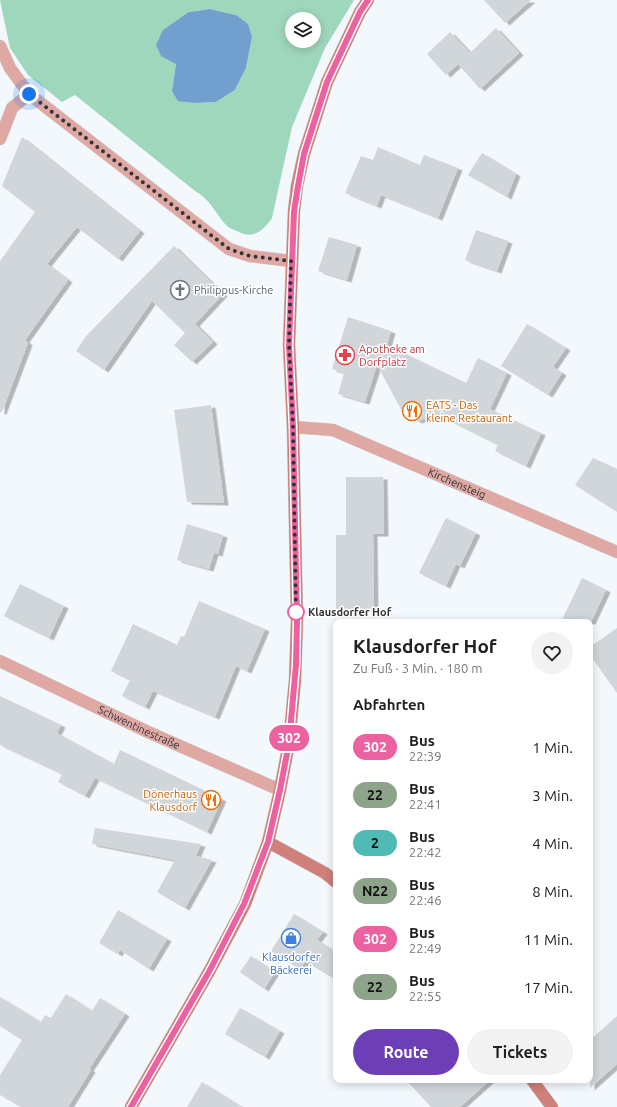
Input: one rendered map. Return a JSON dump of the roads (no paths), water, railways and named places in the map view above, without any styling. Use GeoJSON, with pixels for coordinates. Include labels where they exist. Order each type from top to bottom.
{"type":"FeatureCollection","features":[{"type":"Feature","properties":{"kind":"street"},"geometry":{"type":"LineString","coordinates":[[131,1107],[210,970],[238,917],[268,842],[280,790],[289,743],[295,680],[297,621],[293,427],[289,345],[294,212],[304,154],[327,82],[360,12],[368,0]]}},
{"type":"Feature","properties":{"kind":"street"},"geometry":{"type":"LineString","coordinates":[[0,46],[10,68],[29,94],[229,249],[250,256],[291,261]]}},
{"type":"Feature","properties":{"kind":"street"},"geometry":{"type":"LineString","coordinates":[[0,139],[12,108],[29,94]]}},
{"type":"Feature","properties":{"kind":"street","name":"Kirchensteig"},"geometry":{"type":"LineString","coordinates":[[293,427],[333,430],[617,552]]}},
{"type":"Feature","properties":{"kind":"street","name":"Schwentinestraße"},"geometry":{"type":"LineString","coordinates":[[0,661],[148,732],[280,790]]}},
{"type":"Feature","properties":{"kind":"street"},"geometry":{"type":"LineString","coordinates":[[268,842],[325,873],[333,880]]}},
{"type":"Feature","properties":{"kind":"street"},"geometry":{"type":"LineString","coordinates":[[534,1083],[552,1107]]}},
{"type":"Feature","properties":{"kind":"water"},"geometry":{"type":"Polygon","coordinates":[[[210,9],[236,15],[248,24],[252,37],[246,68],[235,90],[216,102],[195,103],[178,101],[172,91],[176,64],[161,56],[156,45],[163,30],[189,12],[210,9]]]}},
{"type":"Feature","properties":{"kind":"place","name":"Philippus-Kirche"},"geometry":{"type":"Point","coordinates":[180,290]}},
{"type":"Feature","properties":{"kind":"place","name":"Apotheke am Dorfplatz"},"geometry":{"type":"Point","coordinates":[345,355]}},
{"type":"Feature","properties":{"kind":"place","name":"EATS - Das kleine Restaurant"},"geometry":{"type":"Point","coordinates":[412,411]}},
{"type":"Feature","properties":{"kind":"place","name":"Klausdorfer Hof"},"geometry":{"type":"Point","coordinates":[296,612]}},
{"type":"Feature","properties":{"kind":"place","name":"Dönerhaus Klausdorf"},"geometry":{"type":"Point","coordinates":[211,800]}},
{"type":"Feature","properties":{"kind":"place","name":"Klausdorfer Bäckerei"},"geometry":{"type":"Point","coordinates":[291,938]}}]}
